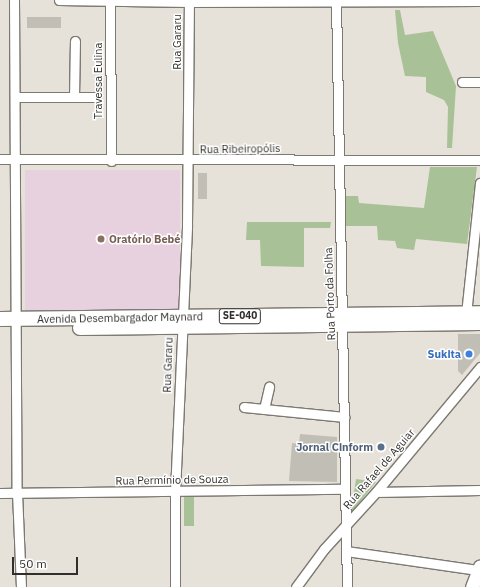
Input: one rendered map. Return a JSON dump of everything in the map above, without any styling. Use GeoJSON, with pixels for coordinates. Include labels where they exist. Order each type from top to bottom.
{"type":"FeatureCollection","features":[{"type":"Feature","properties":{"kind":"main road","name":"Avenida Desembargador Maynard"},"geometry":{"type":"LineString","coordinates":[[343,320],[480,313]]}},
{"type":"Feature","properties":{"kind":"main road","name":"Avenida Desembargador Maynard"},"geometry":{"type":"LineString","coordinates":[[0,320],[18,324]]}},
{"type":"Feature","properties":{"kind":"main road","name":"Avenida Desembargador Maynard"},"geometry":{"type":"LineString","coordinates":[[0,328],[18,324],[343,320],[480,323]]}},
{"type":"Feature","properties":{"kind":"main road"},"geometry":{"type":"LineString","coordinates":[[472,587],[479,568]]}},
{"type":"Feature","properties":{"kind":"street"},"geometry":{"type":"LineString","coordinates":[[14,0],[18,324],[18,492],[21,587]]}},
{"type":"Feature","properties":{"kind":"street"},"geometry":{"type":"LineString","coordinates":[[59,0],[480,1]]}},
{"type":"Feature","properties":{"kind":"street","name":"Travessa Eulina"},"geometry":{"type":"LineString","coordinates":[[110,1],[111,161]]}},
{"type":"Feature","properties":{"kind":"street","name":"Rua Gararu"},"geometry":{"type":"LineString","coordinates":[[174,587],[175,492],[188,161],[189,1]]}},
{"type":"Feature","properties":{"kind":"street","name":"Rua Porto da Folha"},"geometry":{"type":"LineString","coordinates":[[336,1],[347,587]]}},
{"type":"Feature","properties":{"kind":"street"},"geometry":{"type":"LineString","coordinates":[[74,97],[75,41]]}},
{"type":"Feature","properties":{"kind":"street"},"geometry":{"type":"LineString","coordinates":[[462,82],[480,82]]}},
{"type":"Feature","properties":{"kind":"street"},"geometry":{"type":"LineString","coordinates":[[15,97],[95,97]]}},
{"type":"Feature","properties":{"kind":"street","name":"Rua Ribeiropólis"},"geometry":{"type":"LineString","coordinates":[[0,159],[111,161],[480,160]]}},
{"type":"Feature","properties":{"kind":"street"},"geometry":{"type":"LineString","coordinates":[[466,314],[472,239],[480,183]]}},
{"type":"Feature","properties":{"kind":"street"},"geometry":{"type":"LineString","coordinates":[[472,239],[480,245]]}},
{"type":"Feature","properties":{"kind":"street","name":"Rua Rafael de Aguiar"},"geometry":{"type":"LineString","coordinates":[[296,587],[324,549],[376,492],[480,367]]}},
{"type":"Feature","properties":{"kind":"street"},"geometry":{"type":"LineString","coordinates":[[264,409],[269,387]]}},
{"type":"Feature","properties":{"kind":"street"},"geometry":{"type":"LineString","coordinates":[[244,407],[345,417]]}},
{"type":"Feature","properties":{"kind":"street","name":"Rua Permínio de Souza"},"geometry":{"type":"LineString","coordinates":[[0,493],[344,489]]}},
{"type":"Feature","properties":{"kind":"street"},"geometry":{"type":"LineString","coordinates":[[376,492],[480,490]]}},
{"type":"Feature","properties":{"kind":"street"},"geometry":{"type":"LineString","coordinates":[[346,551],[479,568]]}},
{"type":"Feature","properties":{"kind":"shaded area","name":"Oratório Bebé"},"geometry":{"type":"Polygon","coordinates":[[[25,170],[180,170],[180,312],[25,312],[25,170]]]}},
{"type":"Feature","properties":{"kind":"green space"},"geometry":{"type":"Polygon","coordinates":[[[395,10],[400,10],[405,35],[433,31],[456,86],[452,148],[447,148],[448,107],[444,100],[426,92],[426,77],[405,76],[398,43],[395,10]]]}},
{"type":"Feature","properties":{"kind":"green space"},"geometry":{"type":"Polygon","coordinates":[[[430,167],[477,167],[467,244],[416,239],[414,250],[397,248],[395,241],[378,240],[377,226],[346,226],[346,196],[358,196],[359,203],[424,208],[430,167]]]}},
{"type":"Feature","properties":{"kind":"green space"},"geometry":{"type":"Polygon","coordinates":[[[247,222],[331,222],[330,228],[304,228],[304,267],[261,266],[260,240],[246,240],[247,222]]]}},
{"type":"Feature","properties":{"kind":"green space"},"geometry":{"type":"Polygon","coordinates":[[[356,479],[376,482],[351,513],[356,479]]]}},
{"type":"Feature","properties":{"kind":"green space"},"geometry":{"type":"Polygon","coordinates":[[[184,496],[194,496],[194,526],[184,526],[184,496]]]}},
{"type":"Feature","properties":{"kind":"building"},"geometry":{"type":"Polygon","coordinates":[[[27,17],[61,17],[61,28],[27,28],[27,17]]]}},
{"type":"Feature","properties":{"kind":"building"},"geometry":{"type":"Polygon","coordinates":[[[198,173],[207,173],[207,199],[198,199],[198,173]]]}},
{"type":"Feature","properties":{"kind":"building","name":"Sukita"},"geometry":{"type":"Polygon","coordinates":[[[458,334],[480,334],[480,353],[462,375],[458,371],[458,334]]]}},
{"type":"Feature","properties":{"kind":"building"},"geometry":{"type":"Polygon","coordinates":[[[300,434],[337,437],[337,482],[289,481],[292,443],[299,444],[300,434]]]}},
{"type":"Feature","properties":{"kind":"place","name":"Oratório Bebé"},"geometry":{"type":"Point","coordinates":[101,239]}},
{"type":"Feature","properties":{"kind":"place","name":"Sukita"},"geometry":{"type":"Point","coordinates":[469,354]}},
{"type":"Feature","properties":{"kind":"place","name":"Jornal Cinform"},"geometry":{"type":"Point","coordinates":[381,447]}}]}
